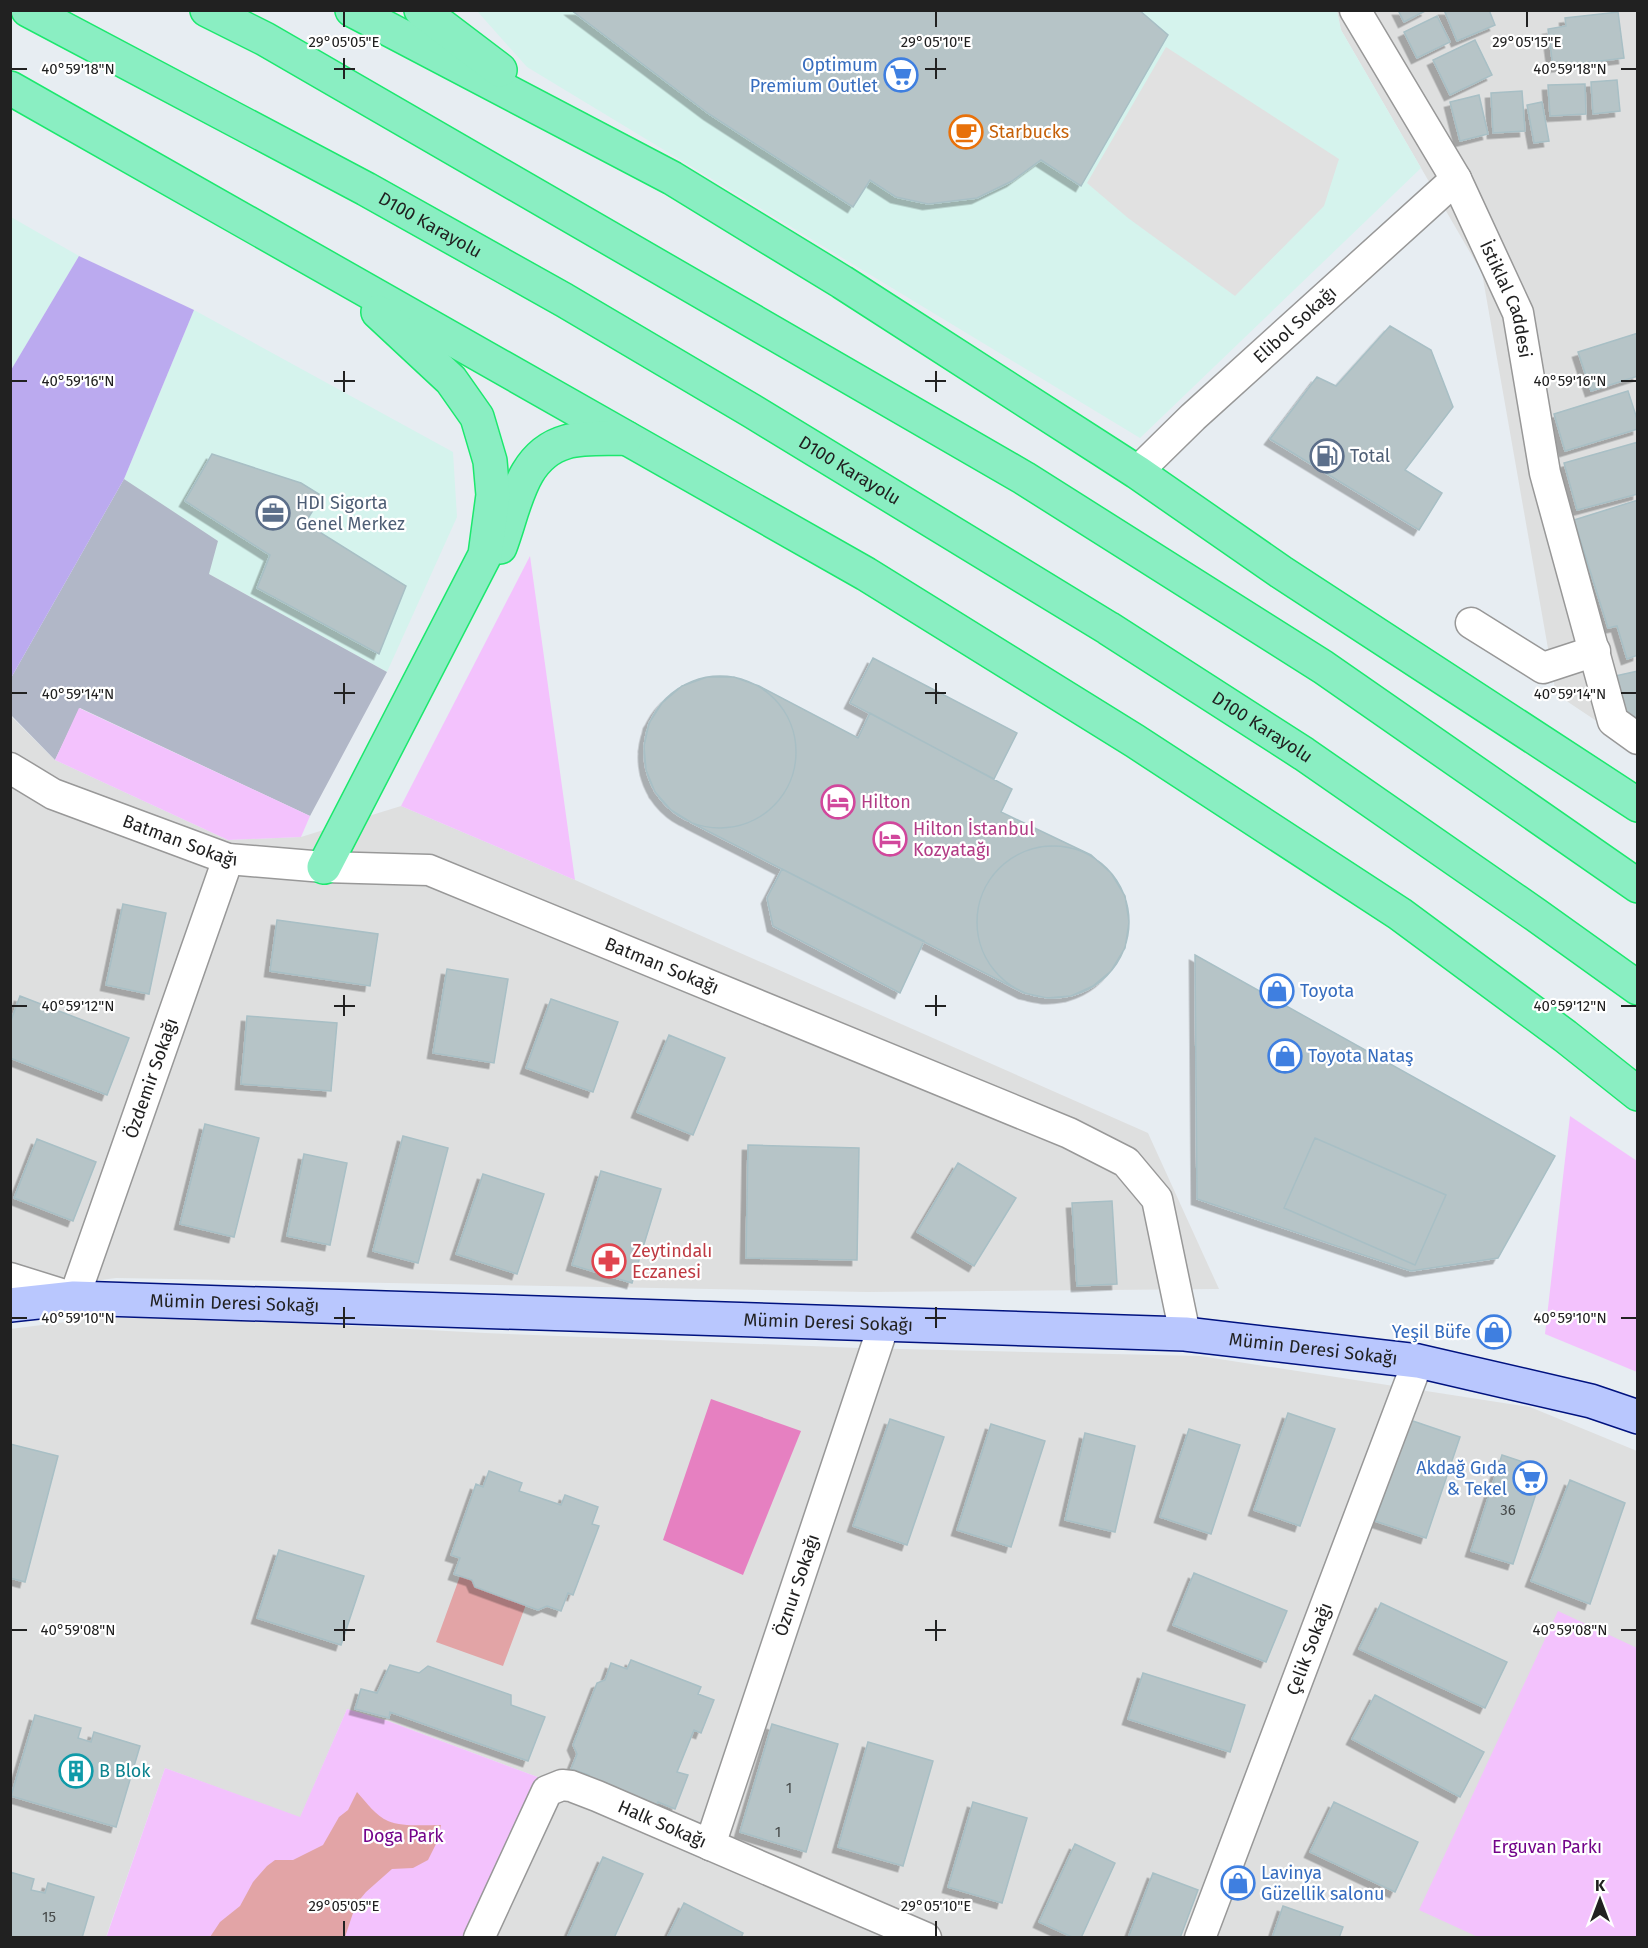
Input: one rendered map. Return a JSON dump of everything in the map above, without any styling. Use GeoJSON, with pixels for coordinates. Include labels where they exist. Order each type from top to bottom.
{"type":"FeatureCollection","features":[{"type":"Feature","properties":{"kind":"highway","name":"D100 Karayolu"},"geometry":{"type":"LineString","coordinates":[[28,10],[366,189],[564,300],[813,448],[1108,628],[1304,754],[1638,988]]}},
{"type":"Feature","properties":{"kind":"highway"},"geometry":{"type":"LineString","coordinates":[[207,10],[276,45],[1024,478],[1323,667],[1638,886]]}},
{"type":"Feature","properties":{"kind":"highway"},"geometry":{"type":"LineString","coordinates":[[352,10],[672,178],[842,282],[1137,472],[1281,572],[1638,805]]}},
{"type":"Feature","properties":{"kind":"highway"},"geometry":{"type":"LineString","coordinates":[[369,10],[397,15],[403,10]]}},
{"type":"Feature","properties":{"kind":"highway"},"geometry":{"type":"LineString","coordinates":[[421,10],[576,127]]}},
{"type":"Feature","properties":{"kind":"highway"},"geometry":{"type":"LineString","coordinates":[[10,88],[866,574],[1135,741],[1400,914],[1565,1036],[1638,1094]]}},
{"type":"Feature","properties":{"kind":"highway"},"geometry":{"type":"LineString","coordinates":[[342,278],[451,380],[477,417],[490,461],[493,495],[479,585]]}},
{"type":"Feature","properties":{"kind":"highway"},"geometry":{"type":"LineString","coordinates":[[335,868],[479,585],[524,477],[532,464],[547,449],[568,441],[626,438]]}},
{"type":"Feature","properties":{"kind":"highway"},"geometry":{"type":"LineString","coordinates":[[1536,740],[1608,807],[1638,828]]}},
{"type":"Feature","properties":{"kind":"street","name":"İstiklal Caddesi"},"geometry":{"type":"LineString","coordinates":[[1355,10],[1456,179],[1518,313],[1545,473],[1613,721],[1638,739]]}},
{"type":"Feature","properties":{"kind":"street","name":"Elibol Sokağı"},"geometry":{"type":"LineString","coordinates":[[1137,472],[1193,417],[1456,179]]}},
{"type":"Feature","properties":{"kind":"street"},"geometry":{"type":"LineString","coordinates":[[1471,623],[1543,668],[1595,651]]}},
{"type":"Feature","properties":{"kind":"street","name":"Batman Sokağı"},"geometry":{"type":"LineString","coordinates":[[10,768],[53,794],[228,859],[335,868],[429,870],[1069,1133],[1125,1162],[1157,1199],[1185,1334]]}},
{"type":"Feature","properties":{"kind":"street","name":"Özdemir Sokağı"},"geometry":{"type":"LineString","coordinates":[[74,1298],[228,859]]}},
{"type":"Feature","properties":{"kind":"street"},"geometry":{"type":"LineString","coordinates":[[10,1278],[74,1298]]}},
{"type":"Feature","properties":{"kind":"street","name":"Mümin Deresi Sokağı"},"geometry":{"type":"LineString","coordinates":[[10,1305],[74,1298],[1185,1334],[1418,1361],[1591,1401],[1638,1417]]}},
{"type":"Feature","properties":{"kind":"street","name":"Öznur Sokağı"},"geometry":{"type":"LineString","coordinates":[[710,1845],[884,1324]]}},
{"type":"Feature","properties":{"kind":"street","name":"Çelik Sokağı"},"geometry":{"type":"LineString","coordinates":[[1200,1938],[1418,1361]]}},
{"type":"Feature","properties":{"kind":"street","name":"Halk Sokağı"},"geometry":{"type":"LineString","coordinates":[[479,1938],[547,1791],[562,1785],[572,1786],[926,1938]]}},
{"type":"Feature","properties":{"kind":"shaded area"},"geometry":{"type":"Polygon","coordinates":[[[477,11],[1337,11],[1341,30],[1421,168],[1140,438],[527,67],[477,11]]]}},
{"type":"Feature","properties":{"kind":"shaded area"},"geometry":{"type":"Polygon","coordinates":[[[1337,11],[1637,11],[1637,748],[1556,694],[1482,273],[1341,30],[1337,11]]]}},
{"type":"Feature","properties":{"kind":"shaded area"},"geometry":{"type":"Polygon","coordinates":[[[1166,47],[1339,159],[1324,206],[1235,296],[1128,218],[1087,183],[1166,47]]]}},
{"type":"Feature","properties":{"kind":"shaded area"},"geometry":{"type":"Polygon","coordinates":[[[11,217],[79,256],[11,370],[11,217]]]}},
{"type":"Feature","properties":{"kind":"shaded area"},"geometry":{"type":"Polygon","coordinates":[[[79,256],[194,310],[124,479],[11,678],[11,370],[79,256]]]}},
{"type":"Feature","properties":{"kind":"shaded area"},"geometry":{"type":"Polygon","coordinates":[[[194,310],[453,452],[457,517],[387,672],[209,574],[124,479],[194,310]]]}},
{"type":"Feature","properties":{"kind":"shaded area"},"geometry":{"type":"Polygon","coordinates":[[[124,479],[218,541],[209,574],[387,672],[310,816],[80,708],[55,760],[11,715],[11,678],[124,479]]]}},
{"type":"Feature","properties":{"kind":"shaded area"},"geometry":{"type":"Polygon","coordinates":[[[10,715],[55,760],[228,840],[301,837],[401,806],[575,880],[1148,1133],[1219,1289],[867,1292],[116,1278],[11,1292],[10,715]]]}},
{"type":"Feature","properties":{"kind":"shaded area"},"geometry":{"type":"Polygon","coordinates":[[[105,1317],[277,1322],[859,1348],[1200,1356],[1530,1407],[1637,1451],[1637,1937],[464,1937],[543,1779],[388,1721],[347,1709],[300,1818],[165,1768],[106,1937],[11,1937],[10,1329],[105,1317]]]}},
{"type":"Feature","properties":{"kind":"shaded area"},"geometry":{"type":"Polygon","coordinates":[[[711,1399],[801,1431],[743,1575],[663,1540],[711,1399]]]}},
{"type":"Feature","properties":{"kind":"shaded area"},"geometry":{"type":"Polygon","coordinates":[[[467,1557],[534,1583],[503,1666],[436,1642],[467,1557]]]}},
{"type":"Feature","properties":{"kind":"shaded area"},"geometry":{"type":"Polygon","coordinates":[[[357,1792],[375,1812],[388,1821],[407,1825],[441,1825],[438,1840],[428,1860],[413,1868],[392,1869],[366,1892],[356,1904],[345,1937],[210,1937],[220,1922],[240,1906],[253,1882],[267,1866],[275,1860],[293,1860],[323,1845],[339,1817],[348,1810],[357,1792]]]}},
{"type":"Feature","properties":{"kind":"green space"},"geometry":{"type":"Polygon","coordinates":[[[530,556],[575,880],[401,806],[530,556]]]}},
{"type":"Feature","properties":{"kind":"green space"},"geometry":{"type":"Polygon","coordinates":[[[79,708],[310,816],[301,837],[228,840],[55,760],[79,708]]]}},
{"type":"Feature","properties":{"kind":"green space"},"geometry":{"type":"Polygon","coordinates":[[[1570,1116],[1637,1161],[1637,1372],[1545,1334],[1570,1116]]]}},
{"type":"Feature","properties":{"kind":"green space","name":"Erguvan Parkı"},"geometry":{"type":"Polygon","coordinates":[[[1558,1611],[1637,1648],[1637,1937],[1478,1937],[1419,1910],[1558,1611]]]}},
{"type":"Feature","properties":{"kind":"green space","name":"Doga Park"},"geometry":{"type":"Polygon","coordinates":[[[347,1709],[388,1721],[543,1779],[465,1937],[106,1938],[165,1768],[300,1817],[347,1709]]]}},
{"type":"Feature","properties":{"kind":"building","name":"Optimum Premium Outlet"},"geometry":{"type":"Polygon","coordinates":[[[571,10],[1139,10],[1168,35],[1081,186],[1041,160],[1012,181],[977,198],[928,204],[896,197],[870,180],[853,207],[709,114],[571,10]]]}},
{"type":"Feature","properties":{"kind":"building"},"geometry":{"type":"Polygon","coordinates":[[[1398,10],[1427,10],[1404,22],[1398,10]]]}},
{"type":"Feature","properties":{"kind":"building"},"geometry":{"type":"Polygon","coordinates":[[[1444,10],[1489,10],[1495,25],[1457,41],[1444,10]]]}},
{"type":"Feature","properties":{"kind":"building"},"geometry":{"type":"Polygon","coordinates":[[[1618,12],[1624,58],[1553,67],[1548,29],[1566,26],[1565,18],[1618,12]]]}},
{"type":"Feature","properties":{"kind":"building"},"geometry":{"type":"Polygon","coordinates":[[[1437,16],[1450,42],[1417,58],[1404,32],[1437,16]]]}},
{"type":"Feature","properties":{"kind":"building"},"geometry":{"type":"Polygon","coordinates":[[[1475,40],[1492,75],[1450,95],[1433,60],[1475,40]]]}},
{"type":"Feature","properties":{"kind":"building"},"geometry":{"type":"Polygon","coordinates":[[[1617,80],[1620,111],[1593,114],[1591,82],[1617,80]]]}},
{"type":"Feature","properties":{"kind":"building"},"geometry":{"type":"Polygon","coordinates":[[[1585,84],[1586,114],[1550,116],[1548,85],[1585,84]]]}},
{"type":"Feature","properties":{"kind":"building"},"geometry":{"type":"Polygon","coordinates":[[[1522,91],[1525,131],[1493,133],[1491,93],[1522,91]]]}},
{"type":"Feature","properties":{"kind":"building"},"geometry":{"type":"Polygon","coordinates":[[[1479,95],[1488,134],[1460,141],[1450,102],[1479,95]]]}},
{"type":"Feature","properties":{"kind":"building"},"geometry":{"type":"Polygon","coordinates":[[[1542,102],[1549,141],[1534,143],[1527,105],[1542,102]]]}},
{"type":"Feature","properties":{"kind":"building"},"geometry":{"type":"Polygon","coordinates":[[[1390,326],[1431,350],[1453,407],[1405,470],[1442,493],[1419,530],[1270,439],[1317,377],[1336,386],[1390,326]]]}},
{"type":"Feature","properties":{"kind":"building"},"geometry":{"type":"Polygon","coordinates":[[[1638,333],[1638,376],[1591,391],[1578,352],[1638,333]]]}},
{"type":"Feature","properties":{"kind":"building"},"geometry":{"type":"Polygon","coordinates":[[[1628,391],[1638,429],[1565,451],[1554,414],[1628,391]]]}},
{"type":"Feature","properties":{"kind":"building"},"geometry":{"type":"Polygon","coordinates":[[[1638,442],[1638,494],[1577,510],[1564,463],[1638,442]]]}},
{"type":"Feature","properties":{"kind":"building"},"geometry":{"type":"Polygon","coordinates":[[[212,454],[301,483],[322,496],[305,523],[406,586],[379,654],[257,588],[270,555],[185,501],[212,454]]]}},
{"type":"Feature","properties":{"kind":"building"},"geometry":{"type":"Polygon","coordinates":[[[1638,500],[1638,655],[1627,659],[1617,626],[1608,628],[1574,520],[1638,500]]]}},
{"type":"Feature","properties":{"kind":"building"},"geometry":{"type":"Polygon","coordinates":[[[873,658],[1017,733],[994,779],[850,703],[873,658]]]}},
{"type":"Feature","properties":{"kind":"building"},"geometry":{"type":"Polygon","coordinates":[[[1638,671],[1638,718],[1625,721],[1615,676],[1638,671]]]}},
{"type":"Feature","properties":{"kind":"building"},"geometry":{"type":"Polygon","coordinates":[[[720,676],[749,682],[774,698],[790,723],[796,752],[790,781],[774,806],[749,822],[720,828],[691,822],[666,806],[650,781],[644,752],[650,723],[666,698],[691,682],[720,676]]]}},
{"type":"Feature","properties":{"kind":"building","name":"Hilton İstanbul Kozyatağı"},"geometry":{"type":"Polygon","coordinates":[[[707,677],[734,677],[759,686],[858,738],[870,713],[1012,789],[1001,812],[1091,855],[1111,873],[1125,896],[1129,922],[1125,948],[1111,971],[1093,986],[1071,996],[1047,998],[1024,993],[692,823],[671,810],[655,792],[646,770],[644,746],[649,723],[662,703],[682,686],[707,677]]]}},
{"type":"Feature","properties":{"kind":"building"},"geometry":{"type":"Polygon","coordinates":[[[1053,846],[1082,852],[1107,868],[1123,893],[1129,922],[1123,951],[1107,976],[1082,992],[1053,998],[1024,992],[999,976],[983,951],[977,922],[983,893],[999,868],[1024,852],[1053,846]]]}},
{"type":"Feature","properties":{"kind":"building"},"geometry":{"type":"Polygon","coordinates":[[[782,869],[924,941],[900,993],[773,926],[767,898],[782,869]]]}},
{"type":"Feature","properties":{"kind":"building"},"geometry":{"type":"Polygon","coordinates":[[[123,904],[166,913],[149,994],[106,985],[123,904]]]}},
{"type":"Feature","properties":{"kind":"building"},"geometry":{"type":"Polygon","coordinates":[[[277,920],[378,934],[370,986],[270,971],[277,920]]]}},
{"type":"Feature","properties":{"kind":"building","name":"Toyota Nataş"},"geometry":{"type":"Polygon","coordinates":[[[1195,955],[1555,1156],[1498,1258],[1411,1271],[1197,1199],[1195,955]]]}},
{"type":"Feature","properties":{"kind":"building"},"geometry":{"type":"Polygon","coordinates":[[[447,969],[508,979],[494,1063],[433,1053],[447,969]]]}},
{"type":"Feature","properties":{"kind":"building"},"geometry":{"type":"Polygon","coordinates":[[[20,996],[129,1038],[107,1095],[10,1058],[10,1023],[20,996]]]}},
{"type":"Feature","properties":{"kind":"building"},"geometry":{"type":"Polygon","coordinates":[[[551,999],[618,1022],[593,1092],[526,1068],[551,999]]]}},
{"type":"Feature","properties":{"kind":"building"},"geometry":{"type":"Polygon","coordinates":[[[247,1016],[337,1023],[331,1091],[241,1084],[247,1016]]]}},
{"type":"Feature","properties":{"kind":"building"},"geometry":{"type":"Polygon","coordinates":[[[669,1035],[725,1058],[693,1135],[637,1112],[669,1035]]]}},
{"type":"Feature","properties":{"kind":"building"},"geometry":{"type":"Polygon","coordinates":[[[205,1124],[259,1138],[234,1237],[180,1224],[205,1124]]]}},
{"type":"Feature","properties":{"kind":"building"},"geometry":{"type":"Polygon","coordinates":[[[403,1136],[448,1148],[418,1263],[373,1251],[403,1136]]]}},
{"type":"Feature","properties":{"kind":"building"},"geometry":{"type":"Polygon","coordinates":[[[1315,1138],[1446,1195],[1415,1265],[1284,1208],[1315,1138]]]}},
{"type":"Feature","properties":{"kind":"building"},"geometry":{"type":"Polygon","coordinates":[[[37,1139],[96,1162],[73,1221],[14,1198],[37,1139]]]}},
{"type":"Feature","properties":{"kind":"building"},"geometry":{"type":"Polygon","coordinates":[[[748,1145],[859,1148],[857,1260],[746,1258],[748,1145]]]}},
{"type":"Feature","properties":{"kind":"building"},"geometry":{"type":"Polygon","coordinates":[[[304,1154],[347,1163],[330,1245],[287,1236],[304,1154]]]}},
{"type":"Feature","properties":{"kind":"building"},"geometry":{"type":"Polygon","coordinates":[[[958,1163],[1016,1198],[974,1266],[917,1232],[958,1163]]]}},
{"type":"Feature","properties":{"kind":"building"},"geometry":{"type":"Polygon","coordinates":[[[601,1171],[661,1189],[632,1283],[572,1265],[601,1171]]]}},
{"type":"Feature","properties":{"kind":"building"},"geometry":{"type":"Polygon","coordinates":[[[483,1174],[544,1194],[517,1274],[456,1254],[483,1174]]]}},
{"type":"Feature","properties":{"kind":"building"},"geometry":{"type":"Polygon","coordinates":[[[1112,1201],[1117,1284],[1077,1286],[1072,1203],[1112,1201]]]}},
{"type":"Feature","properties":{"kind":"building"},"geometry":{"type":"Polygon","coordinates":[[[1288,1413],[1335,1429],[1300,1526],[1254,1510],[1288,1413]]]}},
{"type":"Feature","properties":{"kind":"building"},"geometry":{"type":"Polygon","coordinates":[[[890,1419],[944,1437],[907,1545],[853,1526],[890,1419]]]}},
{"type":"Feature","properties":{"kind":"building"},"geometry":{"type":"Polygon","coordinates":[[[1410,1420],[1460,1437],[1426,1538],[1375,1521],[1410,1420]]]}},
{"type":"Feature","properties":{"kind":"building"},"geometry":{"type":"Polygon","coordinates":[[[991,1424],[1045,1441],[1011,1547],[957,1530],[991,1424]]]}},
{"type":"Feature","properties":{"kind":"building"},"geometry":{"type":"Polygon","coordinates":[[[1189,1429],[1240,1445],[1211,1534],[1160,1517],[1189,1429]]]}},
{"type":"Feature","properties":{"kind":"building"},"geometry":{"type":"Polygon","coordinates":[[[1085,1433],[1135,1446],[1115,1532],[1065,1520],[1085,1433]]]}},
{"type":"Feature","properties":{"kind":"building"},"geometry":{"type":"Polygon","coordinates":[[[10,1444],[58,1456],[25,1582],[10,1578],[10,1444]]]}},
{"type":"Feature","properties":{"kind":"building"},"geometry":{"type":"Polygon","coordinates":[[[1502,1455],[1544,1469],[1513,1564],[1471,1551],[1502,1455]]]}},
{"type":"Feature","properties":{"kind":"building"},"geometry":{"type":"Polygon","coordinates":[[[489,1471],[522,1483],[519,1491],[561,1505],[565,1495],[598,1507],[592,1524],[599,1526],[573,1595],[568,1593],[561,1611],[547,1606],[538,1610],[475,1587],[472,1580],[454,1574],[460,1558],[451,1555],[476,1484],[483,1487],[489,1471]]]}},
{"type":"Feature","properties":{"kind":"building"},"geometry":{"type":"Polygon","coordinates":[[[1570,1480],[1625,1503],[1590,1604],[1531,1581],[1570,1480]]]}},
{"type":"Feature","properties":{"kind":"building"},"geometry":{"type":"Polygon","coordinates":[[[279,1550],[364,1576],[341,1645],[257,1618],[279,1550]]]}},
{"type":"Feature","properties":{"kind":"building"},"geometry":{"type":"Polygon","coordinates":[[[1194,1573],[1287,1611],[1266,1662],[1173,1625],[1194,1573]]]}},
{"type":"Feature","properties":{"kind":"building"},"geometry":{"type":"Polygon","coordinates":[[[1381,1603],[1507,1662],[1485,1708],[1359,1649],[1381,1603]]]}},
{"type":"Feature","properties":{"kind":"building"},"geometry":{"type":"Polygon","coordinates":[[[631,1660],[701,1687],[698,1694],[714,1700],[701,1733],[694,1730],[677,1772],[688,1775],[675,1809],[658,1802],[655,1808],[587,1781],[589,1775],[571,1769],[577,1754],[573,1745],[597,1683],[605,1680],[611,1663],[627,1669],[631,1660]]]}},
{"type":"Feature","properties":{"kind":"building"},"geometry":{"type":"Polygon","coordinates":[[[390,1665],[419,1673],[428,1666],[511,1695],[511,1705],[545,1717],[528,1761],[390,1712],[389,1718],[355,1709],[361,1689],[377,1693],[390,1665]]]}},
{"type":"Feature","properties":{"kind":"building"},"geometry":{"type":"Polygon","coordinates":[[[1143,1673],[1245,1705],[1230,1752],[1128,1719],[1143,1673]]]}},
{"type":"Feature","properties":{"kind":"building"},"geometry":{"type":"Polygon","coordinates":[[[1375,1695],[1484,1752],[1460,1797],[1352,1739],[1375,1695]]]}},
{"type":"Feature","properties":{"kind":"building","name":"B Blok"},"geometry":{"type":"Polygon","coordinates":[[[35,1715],[81,1728],[78,1738],[91,1742],[94,1732],[140,1746],[116,1827],[11,1796],[35,1715]]]}},
{"type":"Feature","properties":{"kind":"building"},"geometry":{"type":"Polygon","coordinates":[[[772,1724],[838,1744],[806,1852],[740,1832],[772,1724]]]}},
{"type":"Feature","properties":{"kind":"building"},"geometry":{"type":"Polygon","coordinates":[[[868,1742],[933,1761],[903,1866],[838,1847],[868,1742]]]}},
{"type":"Feature","properties":{"kind":"building"},"geometry":{"type":"Polygon","coordinates":[[[973,1802],[1027,1818],[1002,1903],[948,1887],[973,1802]]]}},
{"type":"Feature","properties":{"kind":"building"},"geometry":{"type":"Polygon","coordinates":[[[1334,1802],[1418,1842],[1395,1892],[1310,1852],[1334,1802]]]}},
{"type":"Feature","properties":{"kind":"building"},"geometry":{"type":"Polygon","coordinates":[[[1075,1844],[1115,1863],[1081,1938],[1074,1938],[1039,1922],[1075,1844]]]}},
{"type":"Feature","properties":{"kind":"building"},"geometry":{"type":"Polygon","coordinates":[[[603,1857],[643,1874],[614,1938],[567,1938],[603,1857]]]}},
{"type":"Feature","properties":{"kind":"building"},"geometry":{"type":"Polygon","coordinates":[[[10,1872],[34,1879],[31,1890],[45,1893],[48,1883],[94,1897],[82,1938],[10,1938],[10,1872]]]}},
{"type":"Feature","properties":{"kind":"building"},"geometry":{"type":"Polygon","coordinates":[[[1153,1873],[1198,1890],[1180,1938],[1128,1938],[1153,1873]]]}},
{"type":"Feature","properties":{"kind":"building"},"geometry":{"type":"Polygon","coordinates":[[[684,1903],[743,1933],[741,1938],[667,1938],[684,1903]]]}},
{"type":"Feature","properties":{"kind":"building"},"geometry":{"type":"Polygon","coordinates":[[[1283,1906],[1343,1927],[1339,1938],[1272,1938],[1283,1906]]]}},
{"type":"Feature","properties":{"kind":"place","name":"Optimum Premium Outlet"},"geometry":{"type":"Point","coordinates":[901,75]}},
{"type":"Feature","properties":{"kind":"place","name":"Starbucks"},"geometry":{"type":"Point","coordinates":[966,132]}},
{"type":"Feature","properties":{"kind":"place","name":"Total"},"geometry":{"type":"Point","coordinates":[1327,456]}},
{"type":"Feature","properties":{"kind":"place","name":"HDI Sigorta Genel Merkez"},"geometry":{"type":"Point","coordinates":[273,513]}},
{"type":"Feature","properties":{"kind":"place","name":"Hilton"},"geometry":{"type":"Point","coordinates":[838,802]}},
{"type":"Feature","properties":{"kind":"place","name":"Hilton İstanbul Kozyatağı"},"geometry":{"type":"Point","coordinates":[890,839]}},
{"type":"Feature","properties":{"kind":"place","name":"Toyota"},"geometry":{"type":"Point","coordinates":[1277,991]}},
{"type":"Feature","properties":{"kind":"place","name":"Toyota Nataş"},"geometry":{"type":"Point","coordinates":[1285,1056]}},
{"type":"Feature","properties":{"kind":"place","name":"Zeytindalı Eczanesi"},"geometry":{"type":"Point","coordinates":[609,1261]}},
{"type":"Feature","properties":{"kind":"place","name":"Yeşil Büfe"},"geometry":{"type":"Point","coordinates":[1494,1332]}},
{"type":"Feature","properties":{"kind":"place","name":"Akdağ Gıda & Tekel"},"geometry":{"type":"Point","coordinates":[1530,1478]}},
{"type":"Feature","properties":{"kind":"place","name":"B Blok"},"geometry":{"type":"Point","coordinates":[76,1771]}},
{"type":"Feature","properties":{"kind":"place","name":"Lavinya Güzellik salonu"},"geometry":{"type":"Point","coordinates":[1238,1883]}}]}
